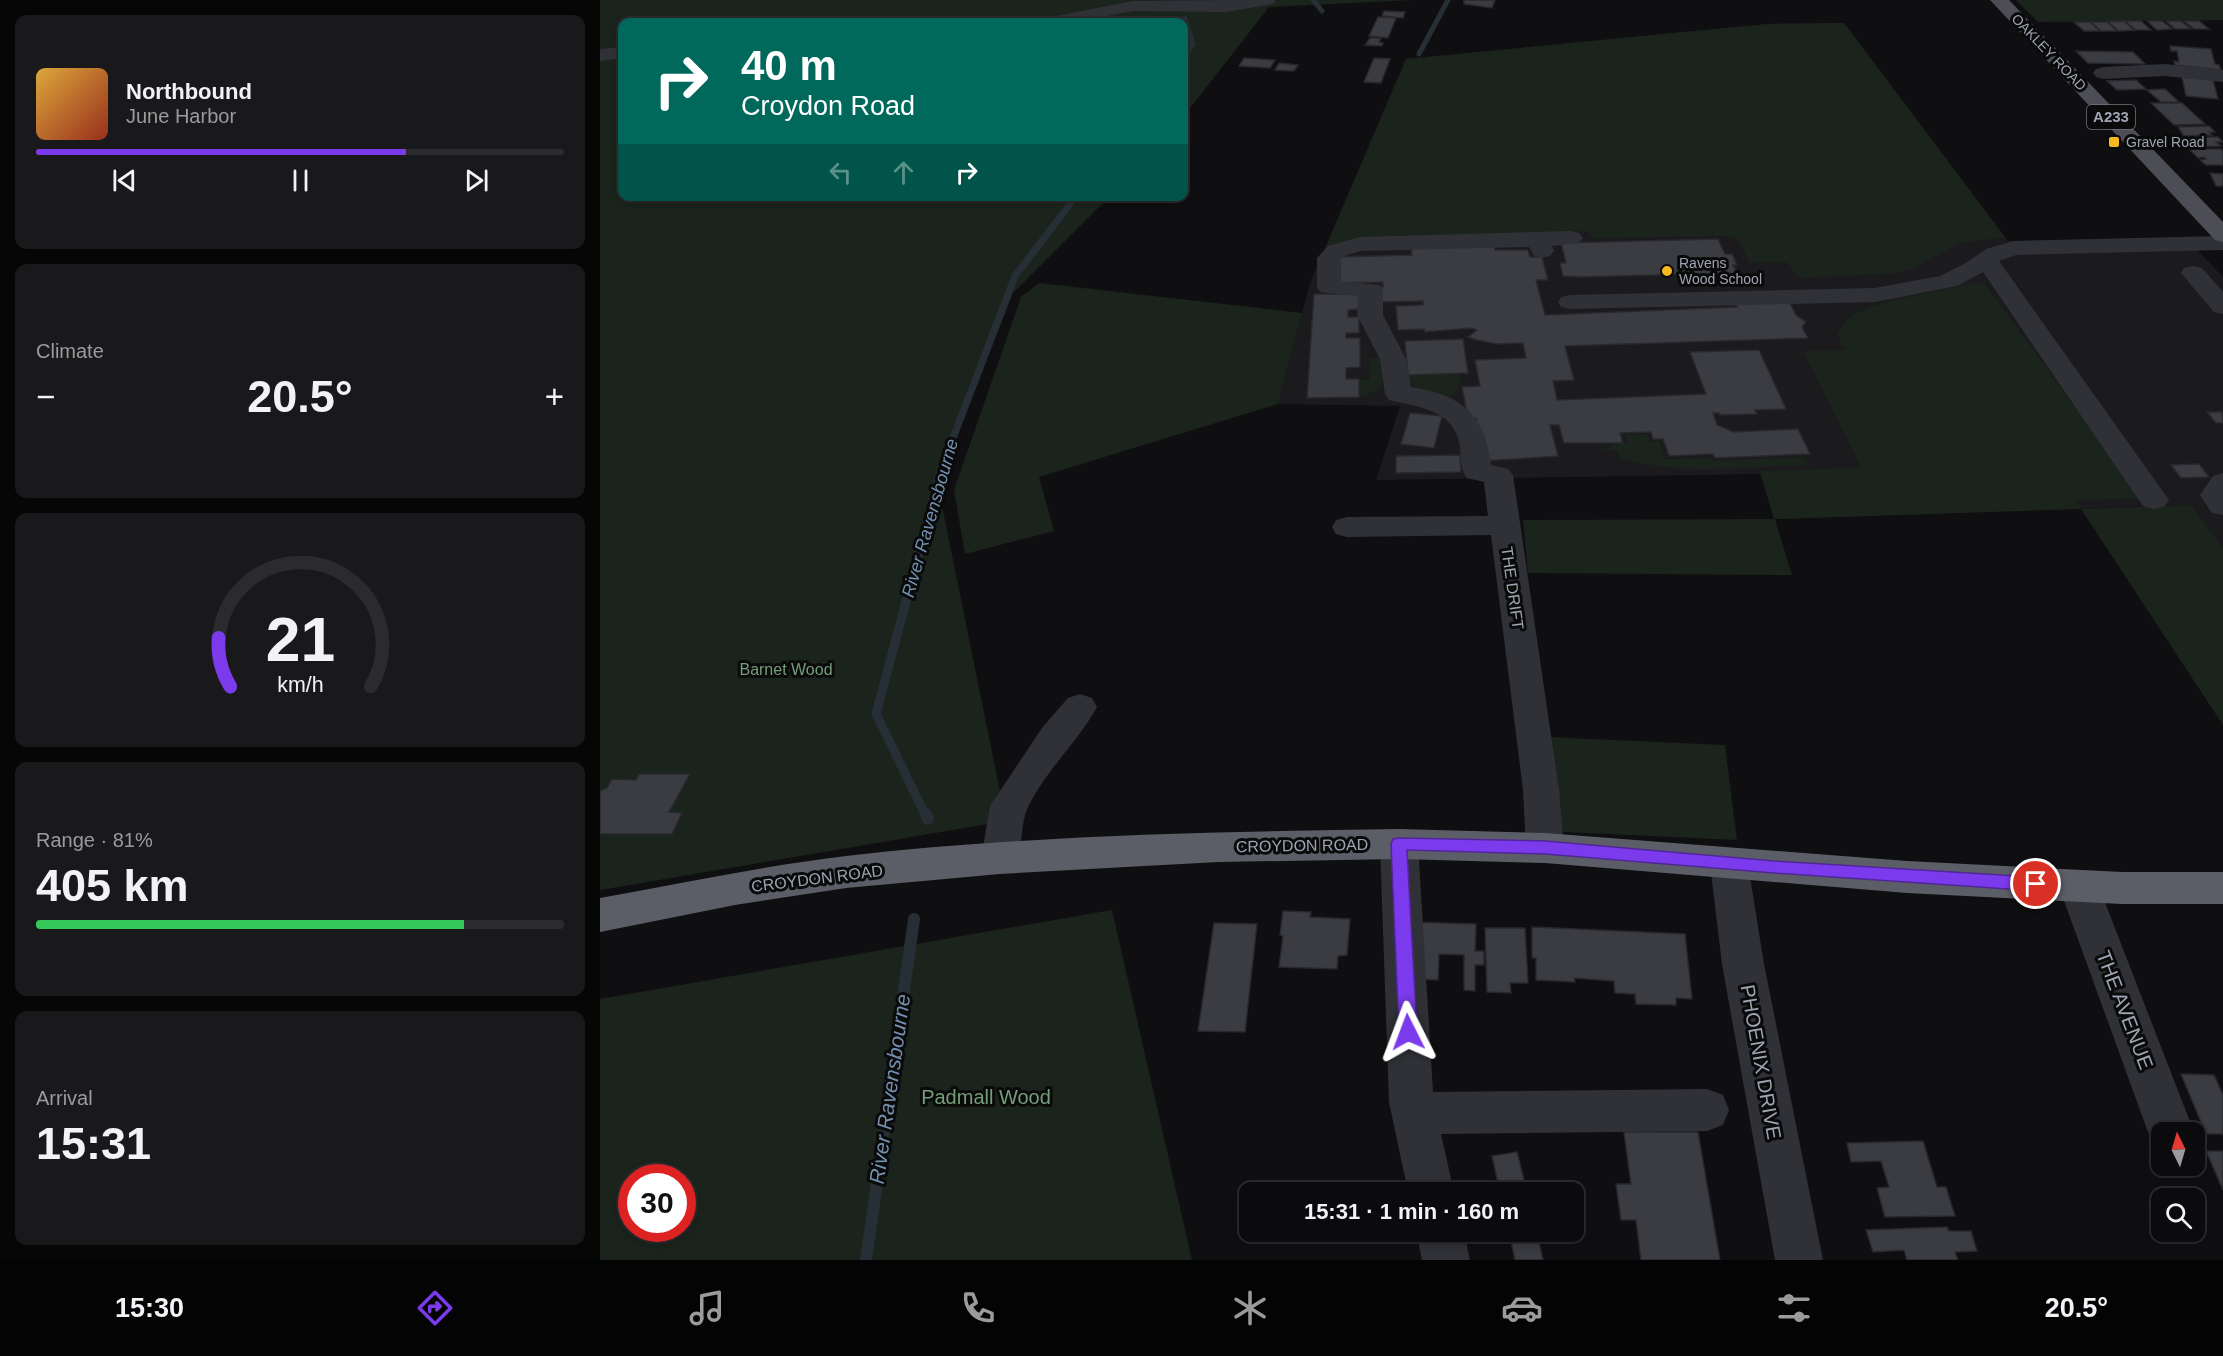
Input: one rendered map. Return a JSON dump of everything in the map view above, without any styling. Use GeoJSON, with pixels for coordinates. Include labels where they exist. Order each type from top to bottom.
{"type":"FeatureCollection","features":[{"type":"Feature","properties":{"kind":"highway","name":"CROYDON ROAD"},"geometry":{"type":"LineString","coordinates":[[600,915],[791,879],[1000,859],[1218,847],[1399,844],[1545,848],[1729,864],[2079,887],[2223,888]]}},
{"type":"Feature","properties":{"kind":"main road","name":"OAKLEY ROAD"},"geometry":{"type":"LineString","coordinates":[[1999,0],[2223,235]]}},
{"type":"Feature","properties":{"kind":"street"},"geometry":{"type":"LineString","coordinates":[[1072,18],[1133,6],[1226,7],[1268,0]]}},
{"type":"Feature","properties":{"kind":"street"},"geometry":{"type":"LineString","coordinates":[[600,55],[618,53]]}},
{"type":"Feature","properties":{"kind":"street"},"geometry":{"type":"LineString","coordinates":[[2103,73],[2165,70],[2223,76]]}},
{"type":"Feature","properties":{"kind":"street","name":"THE DRIFT"},"geometry":{"type":"LineString","coordinates":[[1545,848],[1541,790],[1498,475],[1477,472],[1469,426],[1457,415],[1444,406],[1408,394],[1398,394],[1393,359],[1370,315],[1371,290],[1329,287],[1329,258],[1336,251],[1360,244],[1540,245],[1571,238]]}},
{"type":"Feature","properties":{"kind":"street"},"geometry":{"type":"LineString","coordinates":[[1570,302],[1875,295],[1914,290],[1948,281],[1974,268],[1994,254],[2014,248],[2223,243]]}},
{"type":"Feature","properties":{"kind":"street"},"geometry":{"type":"LineString","coordinates":[[1986,259],[2154,501]]}},
{"type":"Feature","properties":{"kind":"street"},"geometry":{"type":"LineString","coordinates":[[2193,273],[2223,307]]}},
{"type":"Feature","properties":{"kind":"street"},"geometry":{"type":"LineString","coordinates":[[2223,482],[2215,495],[2223,506]]}},
{"type":"Feature","properties":{"kind":"street"},"geometry":{"type":"LineString","coordinates":[[1347,527],[1505,525]]}},
{"type":"Feature","properties":{"kind":"street"},"geometry":{"type":"LineString","coordinates":[[1000,859],[1009,806],[1049,745],[1080,707]]}},
{"type":"Feature","properties":{"kind":"street"},"geometry":{"type":"LineString","coordinates":[[1399,844],[1414,1113],[1429,1182]]}},
{"type":"Feature","properties":{"kind":"street","name":"PHOENIX DRIVE"},"geometry":{"type":"LineString","coordinates":[[1729,864],[1743,964],[1799,1260]]}},
{"type":"Feature","properties":{"kind":"street","name":"THE AVENUE"},"geometry":{"type":"LineString","coordinates":[[2079,887],[2167,1122]]}},
{"type":"Feature","properties":{"kind":"street"},"geometry":{"type":"LineString","coordinates":[[1414,1113],[1707,1110]]}},
{"type":"Feature","properties":{"kind":"street"},"geometry":{"type":"LineString","coordinates":[[1442,1242],[1446,1260]]}},
{"type":"Feature","properties":{"kind":"shaded area","name":"Ravens Wood School"},"geometry":{"type":"Polygon","coordinates":[[[1844,23],[2008,241],[2185,237],[2223,277],[2223,548],[2192,505],[1775,519],[1760,474],[1376,480],[1400,406],[1278,404],[1310,283],[1406,59],[1767,24],[1844,23]]]}},
{"type":"Feature","properties":{"kind":"green space","name":"Barnet Wood"},"geometry":{"type":"Polygon","coordinates":[[[600,0],[1413,0],[1269,7],[1188,111],[1188,18],[618,18],[618,201],[1105,201],[1013,293],[938,486],[1006,821],[600,890],[600,0]]]}},
{"type":"Feature","properties":{"kind":"green space"},"geometry":{"type":"Polygon","coordinates":[[[2016,0],[2223,0],[2223,20],[2038,22],[2016,0]]]}},
{"type":"Feature","properties":{"kind":"green space"},"geometry":{"type":"Polygon","coordinates":[[[1844,23],[2005,237],[1961,243],[1914,268],[1896,273],[1798,278],[1789,264],[1785,262],[1750,263],[1738,239],[1731,236],[1593,238],[1588,231],[1350,240],[1324,251],[1406,59],[1768,24],[1844,23]]]}},
{"type":"Feature","properties":{"kind":"green space"},"geometry":{"type":"Polygon","coordinates":[[[1039,283],[1302,313],[1278,404],[1039,477],[1054,531],[965,554],[954,490],[1021,297],[1039,283]]]}},
{"type":"Feature","properties":{"kind":"green space"},"geometry":{"type":"Polygon","coordinates":[[[1973,283],[1985,284],[2142,498],[2076,500],[2081,509],[1775,519],[1792,575],[1528,573],[1523,520],[1774,519],[1760,471],[1862,468],[1803,351],[1845,350],[1837,335],[1848,319],[1872,306],[1973,283]]]}},
{"type":"Feature","properties":{"kind":"green space"},"geometry":{"type":"Polygon","coordinates":[[[1369,358],[1385,358],[1388,376],[1376,390],[1359,397],[1359,380],[1370,380],[1369,358]]]}},
{"type":"Feature","properties":{"kind":"green space"},"geometry":{"type":"Polygon","coordinates":[[[1459,373],[1461,382],[1457,384],[1459,390],[1444,399],[1417,388],[1407,375],[1459,373]]]}},
{"type":"Feature","properties":{"kind":"green space"},"geometry":{"type":"Polygon","coordinates":[[[1647,434],[1650,442],[1659,441],[1665,459],[1710,458],[1712,461],[1803,457],[1807,465],[1689,469],[1642,464],[1620,458],[1617,450],[1601,451],[1618,443],[1627,443],[1625,435],[1647,434]]]}},
{"type":"Feature","properties":{"kind":"green space"},"geometry":{"type":"Polygon","coordinates":[[[2192,505],[2223,548],[2223,725],[2081,509],[2192,505]]]}},
{"type":"Feature","properties":{"kind":"green space"},"geometry":{"type":"Polygon","coordinates":[[[1546,737],[1725,745],[1737,840],[1563,832],[1546,737]]]}},
{"type":"Feature","properties":{"kind":"green space","name":"Padmall Wood"},"geometry":{"type":"Polygon","coordinates":[[[1112,910],[1192,1260],[600,1260],[600,999],[1112,910]]]}},
{"type":"Feature","properties":{"kind":"building"},"geometry":{"type":"Polygon","coordinates":[[[1464,0],[1495,0],[1492,8],[1464,4],[1464,0]]]}},
{"type":"Feature","properties":{"kind":"building"},"geometry":{"type":"Polygon","coordinates":[[[1384,11],[1405,12],[1403,18],[1382,16],[1384,11]]]}},
{"type":"Feature","properties":{"kind":"building"},"geometry":{"type":"Polygon","coordinates":[[[1378,17],[1396,18],[1388,38],[1369,36],[1378,17]]]}},
{"type":"Feature","properties":{"kind":"building"},"geometry":{"type":"Polygon","coordinates":[[[2124,21],[2134,30],[2119,31],[2108,22],[2124,21]]]}},
{"type":"Feature","properties":{"kind":"building"},"geometry":{"type":"Polygon","coordinates":[[[2125,21],[2141,21],[2151,30],[2136,30],[2125,21]]]}},
{"type":"Feature","properties":{"kind":"building"},"geometry":{"type":"Polygon","coordinates":[[[2147,21],[2162,21],[2172,29],[2157,30],[2147,21]]]}},
{"type":"Feature","properties":{"kind":"building"},"geometry":{"type":"Polygon","coordinates":[[[2166,21],[2181,21],[2191,29],[2175,29],[2166,21]]]}},
{"type":"Feature","properties":{"kind":"building"},"geometry":{"type":"Polygon","coordinates":[[[2184,21],[2199,21],[2209,29],[2194,29],[2184,21]]]}},
{"type":"Feature","properties":{"kind":"building"},"geometry":{"type":"Polygon","coordinates":[[[2074,22],[2090,22],[2100,31],[2084,31],[2074,22]]]}},
{"type":"Feature","properties":{"kind":"building"},"geometry":{"type":"Polygon","coordinates":[[[2091,22],[2107,22],[2117,31],[2101,31],[2091,22]]]}},
{"type":"Feature","properties":{"kind":"building"},"geometry":{"type":"Polygon","coordinates":[[[1370,38],[1381,38],[1379,42],[1383,43],[1382,46],[1365,45],[1370,38]]]}},
{"type":"Feature","properties":{"kind":"building"},"geometry":{"type":"Polygon","coordinates":[[[2170,46],[2211,49],[2215,64],[2219,65],[2221,70],[2175,65],[2174,61],[2179,62],[2177,51],[2171,51],[2170,46]]]}},
{"type":"Feature","properties":{"kind":"building"},"geometry":{"type":"Polygon","coordinates":[[[2076,51],[2133,52],[2145,64],[2088,63],[2076,51]]]}},
{"type":"Feature","properties":{"kind":"building"},"geometry":{"type":"Polygon","coordinates":[[[1244,58],[1275,60],[1270,68],[1239,66],[1244,58]]]}},
{"type":"Feature","properties":{"kind":"building"},"geometry":{"type":"Polygon","coordinates":[[[1374,58],[1390,59],[1381,83],[1364,82],[1374,58]]]}},
{"type":"Feature","properties":{"kind":"building"},"geometry":{"type":"Polygon","coordinates":[[[1279,63],[1298,65],[1294,71],[1275,70],[1279,63]]]}},
{"type":"Feature","properties":{"kind":"building"},"geometry":{"type":"Polygon","coordinates":[[[2182,77],[2213,80],[2218,99],[2186,96],[2182,77]]]}},
{"type":"Feature","properties":{"kind":"building"},"geometry":{"type":"Polygon","coordinates":[[[2136,80],[2146,89],[2117,90],[2107,81],[2136,80]]]}},
{"type":"Feature","properties":{"kind":"building"},"geometry":{"type":"Polygon","coordinates":[[[2165,89],[2179,102],[2161,102],[2147,90],[2165,89]]]}},
{"type":"Feature","properties":{"kind":"building"},"geometry":{"type":"Polygon","coordinates":[[[2151,103],[2182,103],[2205,124],[2174,125],[2151,103]]]}},
{"type":"Feature","properties":{"kind":"building"},"geometry":{"type":"Polygon","coordinates":[[[2209,126],[2215,132],[2209,132],[2212,135],[2184,136],[2178,127],[2209,126]]]}},
{"type":"Feature","properties":{"kind":"building"},"geometry":{"type":"Polygon","coordinates":[[[2186,137],[2218,137],[2223,142],[2216,142],[2221,146],[2193,147],[2186,137]]]}},
{"type":"Feature","properties":{"kind":"building"},"geometry":{"type":"Polygon","coordinates":[[[2189,149],[2221,149],[2223,165],[2206,165],[2200,160],[2206,159],[2204,157],[2198,158],[2189,149]]]}},
{"type":"Feature","properties":{"kind":"building"},"geometry":{"type":"Polygon","coordinates":[[[2210,173],[2223,174],[2223,186],[2216,186],[2210,173]]]}},
{"type":"Feature","properties":{"kind":"building"},"geometry":{"type":"Polygon","coordinates":[[[1718,239],[1725,254],[1732,254],[1737,265],[1733,265],[1738,273],[1578,277],[1563,276],[1560,263],[1566,263],[1561,243],[1718,239]]]}},
{"type":"Feature","properties":{"kind":"building","name":"Ravens Wood School"},"geometry":{"type":"Polygon","coordinates":[[[1494,246],[1495,250],[1528,250],[1530,257],[1542,257],[1548,280],[1536,280],[1545,315],[1737,307],[1735,302],[1789,301],[1796,315],[1806,322],[1802,327],[1808,338],[1565,346],[1574,380],[1553,381],[1557,400],[1706,394],[1690,352],[1759,350],[1786,409],[1755,410],[1757,414],[1720,415],[1713,413],[1717,425],[1734,432],[1798,429],[1810,454],[1715,458],[1713,454],[1669,456],[1663,439],[1653,439],[1651,432],[1620,433],[1623,443],[1564,443],[1559,425],[1550,425],[1558,456],[1483,461],[1476,418],[1468,419],[1462,387],[1480,386],[1475,360],[1526,358],[1523,343],[1497,344],[1476,340],[1468,337],[1477,330],[1472,328],[1425,332],[1424,329],[1398,330],[1396,306],[1423,305],[1423,301],[1379,302],[1378,287],[1383,287],[1383,282],[1335,283],[1333,257],[1412,255],[1411,247],[1494,246]]]}},
{"type":"Feature","properties":{"kind":"building"},"geometry":{"type":"Polygon","coordinates":[[[1314,294],[1360,294],[1360,309],[1348,310],[1348,317],[1359,317],[1359,333],[1346,333],[1346,338],[1360,338],[1360,367],[1346,368],[1346,379],[1359,379],[1359,397],[1307,398],[1314,294]]]}},
{"type":"Feature","properties":{"kind":"building"},"geometry":{"type":"Polygon","coordinates":[[[1463,339],[1468,373],[1408,375],[1405,341],[1463,339]]]}},
{"type":"Feature","properties":{"kind":"building"},"geometry":{"type":"Polygon","coordinates":[[[2207,412],[2222,412],[2223,423],[2216,423],[2207,412]]]}},
{"type":"Feature","properties":{"kind":"building"},"geometry":{"type":"Polygon","coordinates":[[[1410,413],[1442,416],[1434,448],[1401,444],[1410,413]]]}},
{"type":"Feature","properties":{"kind":"building"},"geometry":{"type":"Polygon","coordinates":[[[1460,455],[1461,472],[1396,473],[1396,456],[1460,455]]]}},
{"type":"Feature","properties":{"kind":"building"},"geometry":{"type":"Polygon","coordinates":[[[2199,464],[2209,477],[2181,478],[2171,465],[2199,464]]]}},
{"type":"Feature","properties":{"kind":"building"},"geometry":{"type":"Polygon","coordinates":[[[639,774],[690,774],[669,812],[682,813],[672,834],[600,834],[600,791],[607,788],[612,779],[636,780],[639,774]]]}},
{"type":"Feature","properties":{"kind":"building"},"geometry":{"type":"Polygon","coordinates":[[[1283,911],[1311,912],[1310,917],[1350,919],[1347,955],[1338,956],[1337,969],[1279,967],[1283,911]]]}},
{"type":"Feature","properties":{"kind":"building"},"geometry":{"type":"Polygon","coordinates":[[[1409,922],[1476,924],[1475,951],[1484,951],[1484,965],[1475,965],[1475,991],[1464,990],[1464,955],[1439,954],[1438,980],[1421,979],[1409,922]]]}},
{"type":"Feature","properties":{"kind":"building"},"geometry":{"type":"Polygon","coordinates":[[[1214,923],[1257,924],[1245,1032],[1198,1031],[1214,923]]]}},
{"type":"Feature","properties":{"kind":"building"},"geometry":{"type":"Polygon","coordinates":[[[1532,927],[1685,934],[1692,999],[1676,998],[1676,1005],[1636,1004],[1635,994],[1615,993],[1614,981],[1574,978],[1575,982],[1536,980],[1536,958],[1532,958],[1532,927]]]}},
{"type":"Feature","properties":{"kind":"building"},"geometry":{"type":"Polygon","coordinates":[[[1485,928],[1525,928],[1528,983],[1510,983],[1511,993],[1487,992],[1485,928]]]}},
{"type":"Feature","properties":{"kind":"building"},"geometry":{"type":"Polygon","coordinates":[[[2181,1074],[2214,1075],[2223,1095],[2223,1134],[2206,1134],[2205,1122],[2201,1122],[2181,1074]]]}},
{"type":"Feature","properties":{"kind":"building"},"geometry":{"type":"Polygon","coordinates":[[[1624,1132],[1698,1132],[1720,1260],[1641,1260],[1636,1220],[1621,1220],[1616,1184],[1631,1184],[1624,1132]]]}},
{"type":"Feature","properties":{"kind":"building"},"geometry":{"type":"Polygon","coordinates":[[[1923,1141],[1937,1187],[1946,1187],[1955,1216],[1885,1217],[1877,1188],[1889,1187],[1881,1161],[1851,1162],[1847,1143],[1923,1141]]]}},
{"type":"Feature","properties":{"kind":"building"},"geometry":{"type":"Polygon","coordinates":[[[2206,1151],[2223,1151],[2223,1190],[2206,1151]]]}},
{"type":"Feature","properties":{"kind":"building"},"geometry":{"type":"Polygon","coordinates":[[[1517,1152],[1524,1182],[1498,1182],[1492,1156],[1517,1152]]]}},
{"type":"Feature","properties":{"kind":"building"},"geometry":{"type":"Polygon","coordinates":[[[1947,1227],[1949,1231],[1971,1231],[1977,1251],[1955,1252],[1958,1260],[1907,1260],[1904,1250],[1873,1252],[1866,1230],[1947,1227]]]}},
{"type":"Feature","properties":{"kind":"building"},"geometry":{"type":"Polygon","coordinates":[[[1511,1242],[1539,1242],[1543,1260],[1515,1260],[1511,1242]]]}},
{"type":"Feature","properties":{"kind":"waterway"},"geometry":{"type":"LineString","coordinates":[[1313,0],[1322,11]]}},
{"type":"Feature","properties":{"kind":"waterway"},"geometry":{"type":"LineString","coordinates":[[1419,54],[1448,0]]}},
{"type":"Feature","properties":{"kind":"waterway","name":"River Ravensbourne"},"geometry":{"type":"LineString","coordinates":[[1188,28],[1193,44],[1188,51]]}},
{"type":"Feature","properties":{"kind":"waterway","name":"River Ravensbourne"},"geometry":{"type":"LineString","coordinates":[[1068,206],[1072,201]]}},
{"type":"Feature","properties":{"kind":"waterway","name":"River Ravensbourne"},"geometry":{"type":"LineString","coordinates":[[940,472],[1015,276],[1070,204]]}},
{"type":"Feature","properties":{"kind":"waterway","name":"River Ravensbourne"},"geometry":{"type":"LineString","coordinates":[[926,816],[876,714],[941,470]]}},
{"type":"Feature","properties":{"kind":"waterway","name":"River Ravensbourne"},"geometry":{"type":"LineString","coordinates":[[926,814],[928,819]]}},
{"type":"Feature","properties":{"kind":"waterway","name":"River Ravensbourne"},"geometry":{"type":"LineString","coordinates":[[866,1260],[914,919]]}},
{"type":"Feature","properties":{"kind":"place","name":"Gravel Road"},"geometry":{"type":"Point","coordinates":[2114,142]}},
{"type":"Feature","properties":{"kind":"place","name":"Ravens Wood School"},"geometry":{"type":"Point","coordinates":[1667,271]}},
{"type":"Feature","properties":{"kind":"route"},"geometry":{"type":"LineString","coordinates":[[1408,1032],[1399,844],[1545,848],[1729,864],[2036,884]]}}]}
